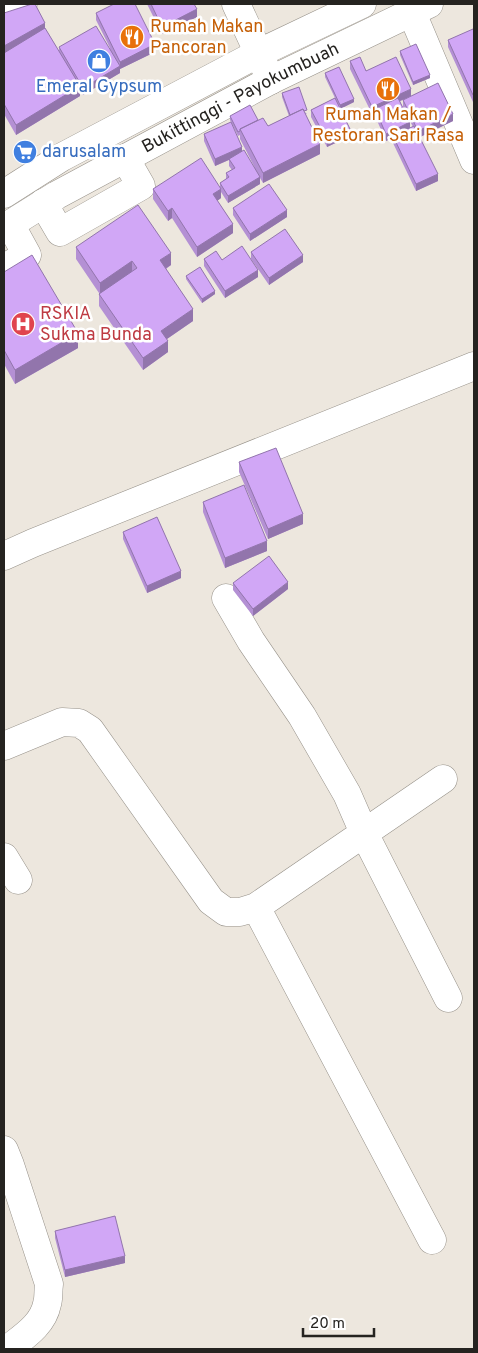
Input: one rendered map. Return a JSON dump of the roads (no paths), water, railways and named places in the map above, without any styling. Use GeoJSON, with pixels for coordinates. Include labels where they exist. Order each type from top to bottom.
{"type":"FeatureCollection","features":[{"type":"Feature","properties":{"kind":"main road"},"geometry":{"type":"LineString","coordinates":[[4,10],[23,4]]}},
{"type":"Feature","properties":{"kind":"main road"},"geometry":{"type":"LineString","coordinates":[[236,4],[271,80]]}},
{"type":"Feature","properties":{"kind":"main road","name":"Bukittinggi - Payokumbuah"},"geometry":{"type":"LineString","coordinates":[[4,194],[62,157],[259,53],[362,4]]}},
{"type":"Feature","properties":{"kind":"main road"},"geometry":{"type":"LineString","coordinates":[[420,8],[474,160]]}},
{"type":"Feature","properties":{"kind":"main road","name":"Bukittinggi - Payokumbuah"},"geometry":{"type":"LineString","coordinates":[[7,226],[43,203],[271,80],[420,8]]}},
{"type":"Feature","properties":{"kind":"main road"},"geometry":{"type":"LineString","coordinates":[[4,268],[27,255],[7,226]]}},
{"type":"Feature","properties":{"kind":"main road"},"geometry":{"type":"LineString","coordinates":[[4,556],[474,366]]}},
{"type":"Feature","properties":{"kind":"main road"},"geometry":{"type":"LineString","coordinates":[[226,598],[251,642],[302,716],[347,794],[364,833],[448,998]]}},
{"type":"Feature","properties":{"kind":"main road"},"geometry":{"type":"LineString","coordinates":[[4,746],[62,722],[79,723],[90,730],[210,900],[226,912],[240,912],[256,907],[443,779]]}},
{"type":"Feature","properties":{"kind":"main road"},"geometry":{"type":"LineString","coordinates":[[4,857],[18,880]]}},
{"type":"Feature","properties":{"kind":"main road"},"geometry":{"type":"LineString","coordinates":[[256,907],[432,1240]]}},
{"type":"Feature","properties":{"kind":"main road"},"geometry":{"type":"LineString","coordinates":[[4,1150],[49,1284],[48,1303],[44,1314],[32,1330],[8,1349]]}},
{"type":"Feature","properties":{"kind":"place","name":"Rumah Makan Pancoran"},"geometry":{"type":"Point","coordinates":[132,37]}},
{"type":"Feature","properties":{"kind":"place","name":"Emeral Gypsum"},"geometry":{"type":"Point","coordinates":[99,61]}},
{"type":"Feature","properties":{"kind":"place","name":"Rumah Makan / Restoran Sari Rasa"},"geometry":{"type":"Point","coordinates":[388,89]}},
{"type":"Feature","properties":{"kind":"place","name":"darusalam"},"geometry":{"type":"Point","coordinates":[25,152]}},
{"type":"Feature","properties":{"kind":"place","name":"RSKIA Sukma Bunda"},"geometry":{"type":"Point","coordinates":[23,324]}}]}
